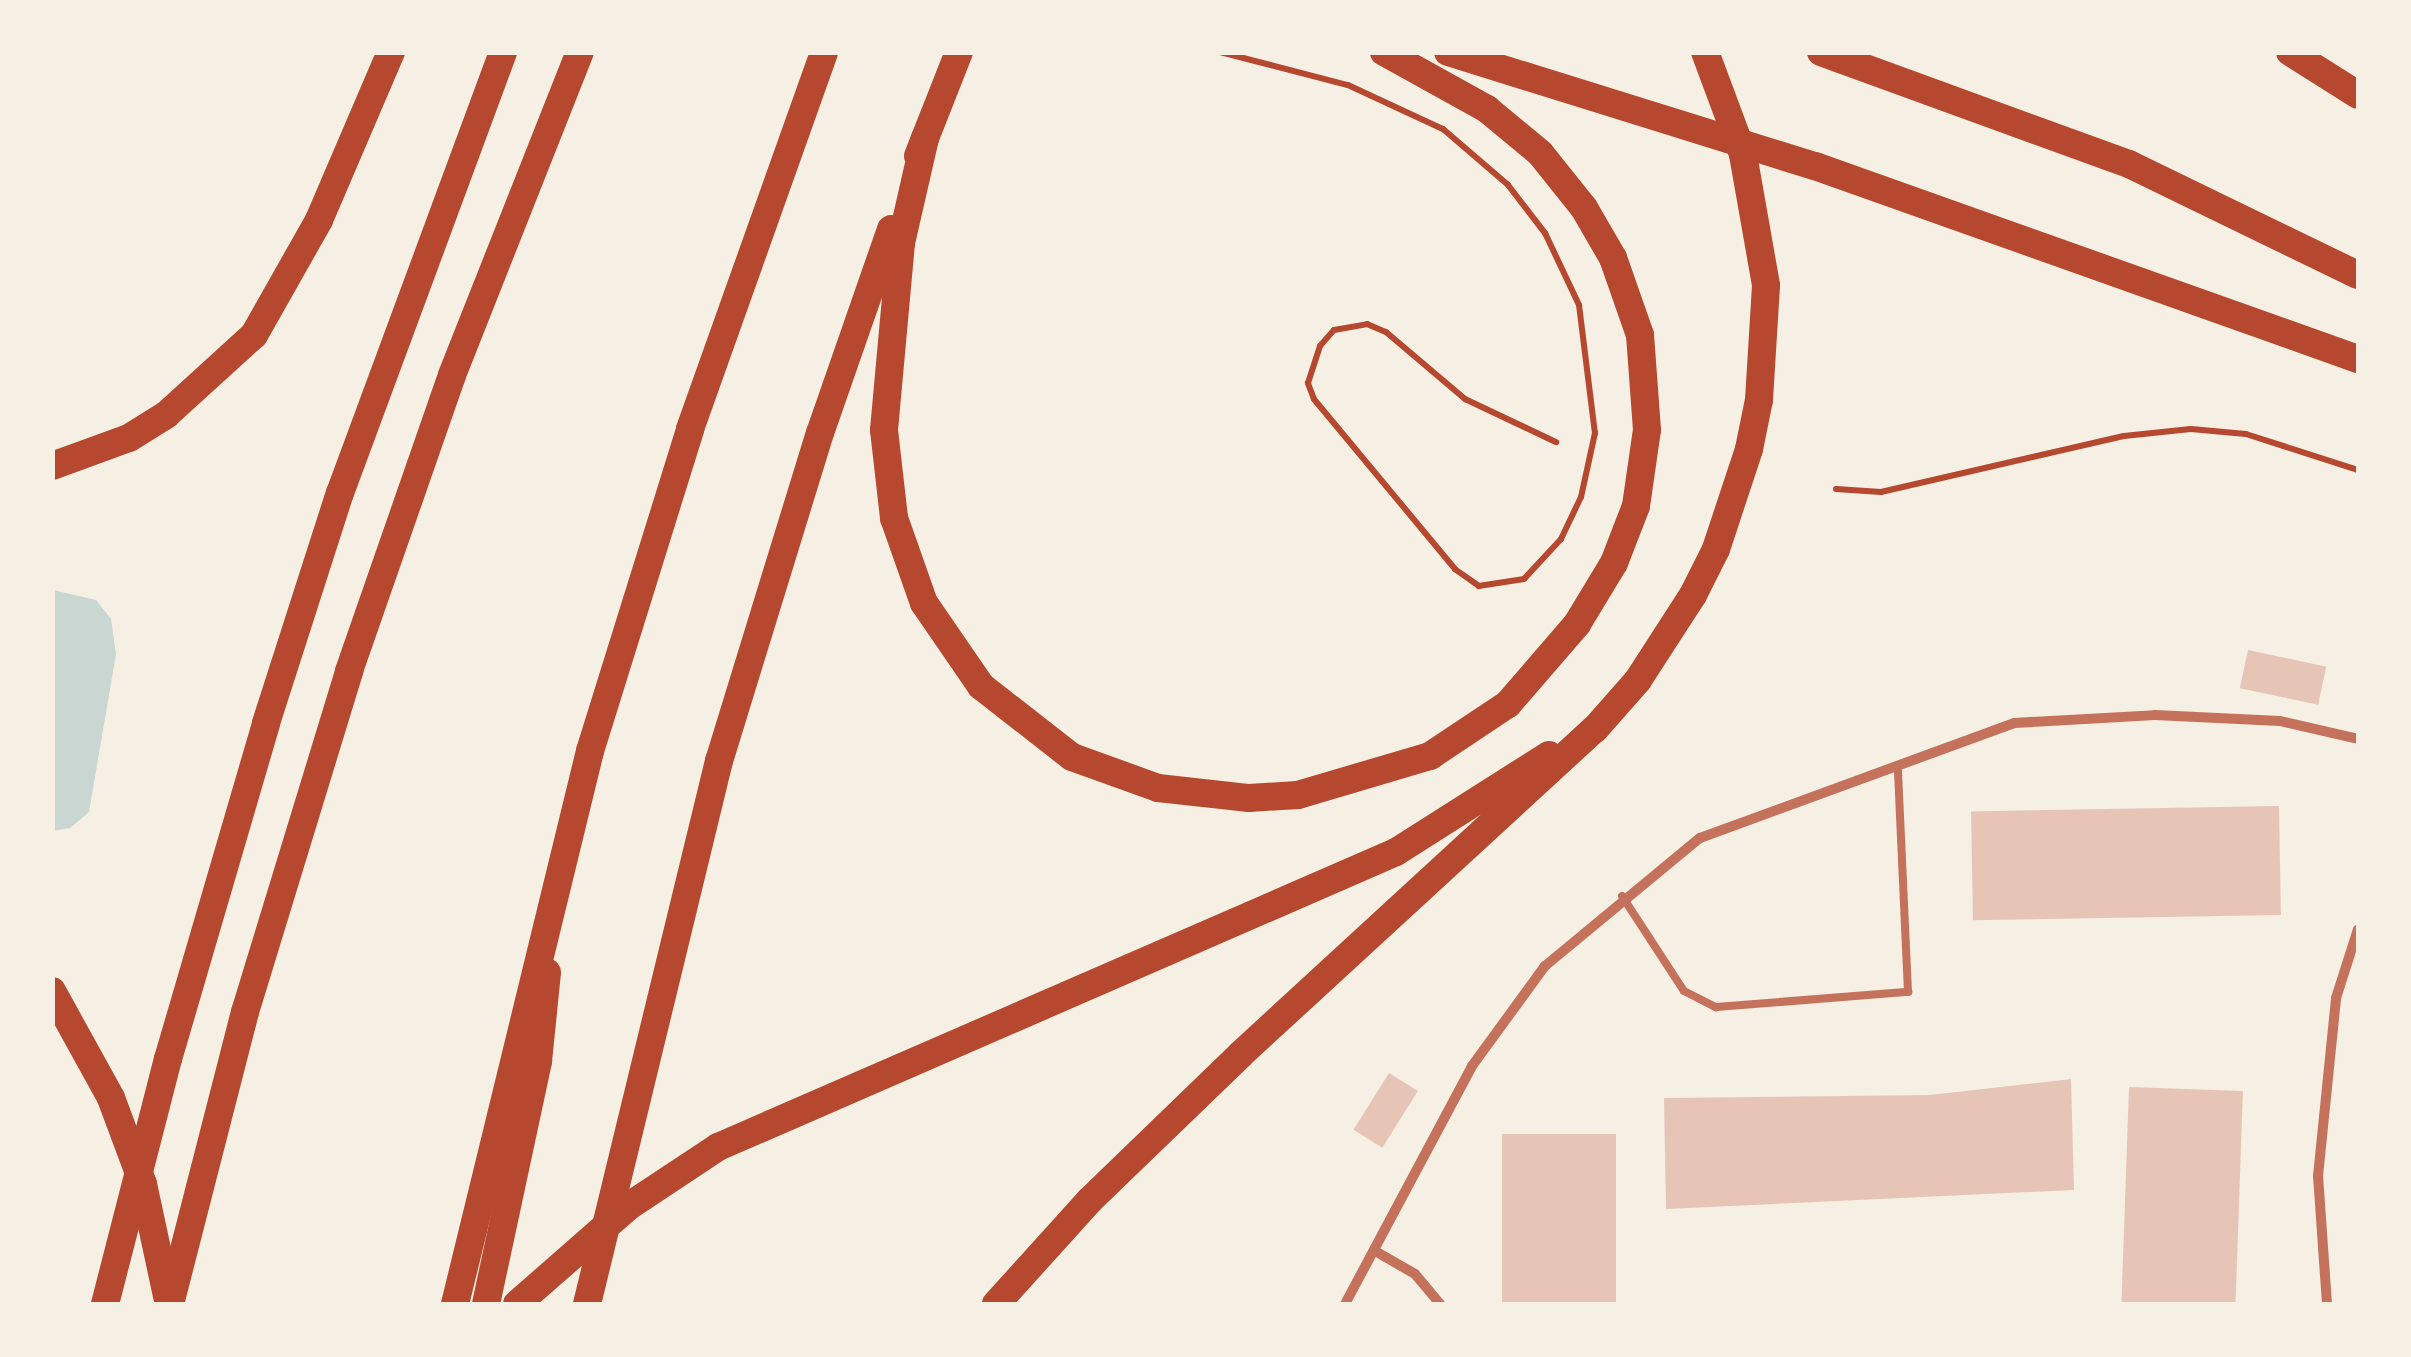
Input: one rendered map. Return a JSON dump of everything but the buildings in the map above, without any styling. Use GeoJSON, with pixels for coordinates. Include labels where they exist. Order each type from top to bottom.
{"type":"FeatureCollection","features":[{"type":"Feature","properties":{"kind":"highway"},"geometry":{"type":"LineString","coordinates":[[52,466],[130,438],[166,415],[254,334],[319,220],[391,52]]}},
{"type":"Feature","properties":{"kind":"highway"},"geometry":{"type":"LineString","coordinates":[[106,1304],[195,962],[298,621],[434,227],[502,52]]}},
{"type":"Feature","properties":{"kind":"highway"},"geometry":{"type":"LineString","coordinates":[[170,1304],[245,1012],[349,671],[452,375],[580,52]]}},
{"type":"Feature","properties":{"kind":"highway"},"geometry":{"type":"LineString","coordinates":[[455,1304],[559,867],[667,500],[824,52]]}},
{"type":"Feature","properties":{"kind":"highway"},"geometry":{"type":"LineString","coordinates":[[587,1304],[660,984],[730,723],[820,434],[958,52]]}},
{"type":"Feature","properties":{"kind":"highway"},"geometry":{"type":"LineString","coordinates":[[925,138],[901,243],[884,430],[894,518],[924,602],[981,686],[1072,757],[1158,788],[1248,798],[1298,795],[1430,756],[1508,704],[1578,624],[1614,563],[1636,506],[1647,430],[1640,335],[1613,258],[1584,208],[1540,153],[1488,108],[1384,52]]}},
{"type":"Feature","properties":{"kind":"highway"},"geometry":{"type":"LineString","coordinates":[[1448,52],[1798,160],[2358,360]]}},
{"type":"Feature","properties":{"kind":"highway"},"geometry":{"type":"LineString","coordinates":[[996,1304],[1104,1187],[1549,776],[1638,680],[1693,595],[1732,507],[1760,400],[1766,285],[1743,154],[1705,52]]}},
{"type":"Feature","properties":{"kind":"highway"},"geometry":{"type":"LineString","coordinates":[[1821,52],[2129,164],[2358,274]]}},
{"type":"Feature","properties":{"kind":"highway"},"geometry":{"type":"LineString","coordinates":[[2290,52],[2358,95]]}},
{"type":"Feature","properties":{"kind":"highway"},"geometry":{"type":"LineString","coordinates":[[517,1304],[629,1206],[718,1147],[1396,852],[1510,784],[1638,680]]}},
{"type":"Feature","properties":{"kind":"highway"},"geometry":{"type":"LineString","coordinates":[[486,1304],[538,1060],[559,867]]}},
{"type":"Feature","properties":{"kind":"highway"},"geometry":{"type":"LineString","coordinates":[[52,992],[111,1098],[142,1184],[170,1304]]}},
{"type":"Feature","properties":{"kind":"street"},"geometry":{"type":"LineString","coordinates":[[1344,1304],[1472,1066],[1545,966],[1622,896],[1700,838],[2014,723],[2191,716],[2280,721],[2358,739]]}},
{"type":"Feature","properties":{"kind":"street"},"geometry":{"type":"LineString","coordinates":[[2326,1304],[2318,1176],[2336,998],[2358,929]]}},
{"type":"Feature","properties":{"kind":"street"},"geometry":{"type":"LineString","coordinates":[[1375,1251],[1414,1274],[1440,1304]]}},
{"type":"Feature","properties":{"kind":"lane"},"geometry":{"type":"LineString","coordinates":[[1622,896],[1684,991],[1716,1008],[1908,992],[1898,768]]}},
{"type":"Feature","properties":{"kind":"path"},"geometry":{"type":"LineString","coordinates":[[1220,52],[1348,85],[1444,130],[1508,186],[1545,233],[1579,306],[1594,433],[1581,497],[1561,539],[1524,579],[1479,586],[1455,569],[1314,399],[1308,383],[1320,346],[1334,330],[1367,324],[1386,332],[1465,399],[1556,442]]}},
{"type":"Feature","properties":{"kind":"path"},"geometry":{"type":"LineString","coordinates":[[1836,488],[1881,492],[2124,436],[2192,429],[2246,434],[2358,470]]}},
{"type":"Feature","properties":{"kind":"shaded area"},"geometry":{"type":"Polygon","coordinates":[[[53,590],[96,600],[111,619],[116,654],[89,812],[70,828],[53,831],[53,590]]]}}]}
